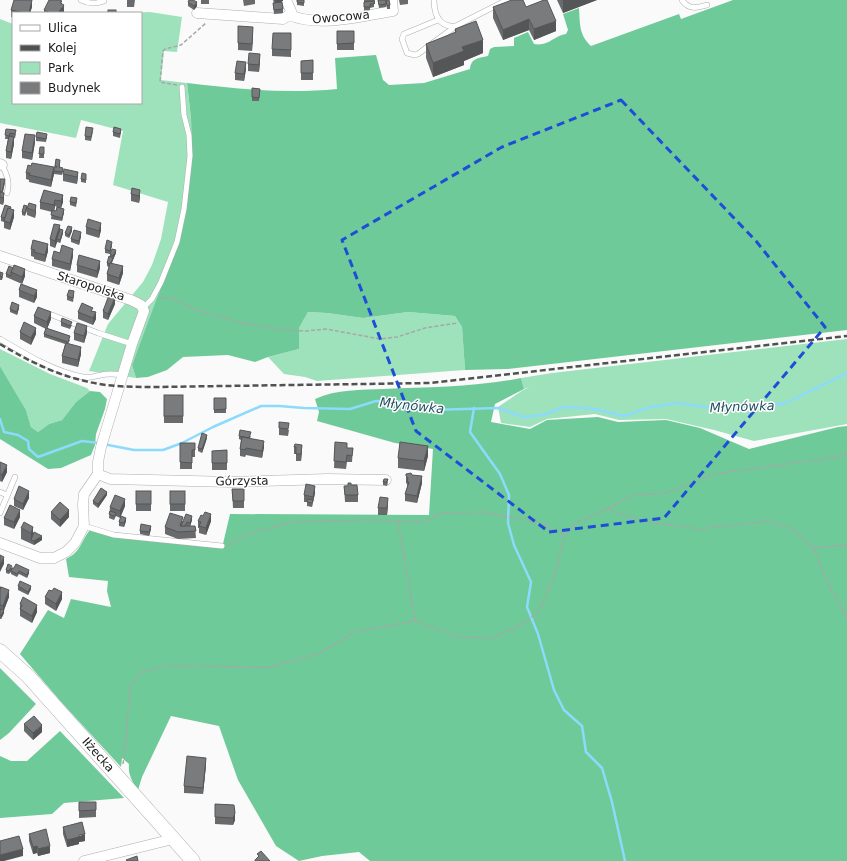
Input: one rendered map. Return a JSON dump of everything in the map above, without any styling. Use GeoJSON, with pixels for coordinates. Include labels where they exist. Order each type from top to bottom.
{"type":"FeatureCollection","features":[{"type":"Feature","properties":{"kind":"main road","name":"Iłżecka"},"geometry":{"type":"LineString","coordinates":[[0,651],[28,676],[193,861]]}},
{"type":"Feature","properties":{"kind":"street"},"geometry":{"type":"LineString","coordinates":[[286,0],[291,9],[289,15]]}},
{"type":"Feature","properties":{"kind":"street","name":"Owocowa"},"geometry":{"type":"LineString","coordinates":[[196,13],[279,19],[284,19],[289,15],[301,19],[324,20],[349,18],[393,11],[392,0]]}},
{"type":"Feature","properties":{"kind":"street","name":"Staropolska"},"geometry":{"type":"LineString","coordinates":[[0,256],[131,300],[143,308]]}},
{"type":"Feature","properties":{"kind":"street"},"geometry":{"type":"LineString","coordinates":[[0,543],[40,558],[54,558],[66,552],[75,543],[84,526],[84,494],[98,474],[98,462],[102,443],[132,344],[144,314],[143,308]]}},
{"type":"Feature","properties":{"kind":"street","name":"Górzysta"},"geometry":{"type":"LineString","coordinates":[[98,474],[110,479],[232,482],[327,479],[386,480]]}},
{"type":"Feature","properties":{"kind":"street"},"geometry":{"type":"LineString","coordinates":[[84,861],[173,839]]}},
{"type":"Feature","properties":{"kind":"lane"},"geometry":{"type":"LineString","coordinates":[[81,0],[90,3],[104,1]]}},
{"type":"Feature","properties":{"kind":"lane"},"geometry":{"type":"LineString","coordinates":[[434,0],[438,20],[451,27],[456,26]]}},
{"type":"Feature","properties":{"kind":"lane"},"geometry":{"type":"LineString","coordinates":[[438,20],[404,34],[402,39],[407,53],[415,55],[418,54],[456,26],[507,0]]}},
{"type":"Feature","properties":{"kind":"lane"},"geometry":{"type":"LineString","coordinates":[[682,0],[685,4],[693,8],[706,5]]}},
{"type":"Feature","properties":{"kind":"lane"},"geometry":{"type":"LineString","coordinates":[[143,308],[152,299],[161,282],[177,242],[184,209],[190,156],[189,135],[184,115],[182,87]]}},
{"type":"Feature","properties":{"kind":"lane"},"geometry":{"type":"LineString","coordinates":[[1,165],[8,180],[9,187],[7,193]]}},
{"type":"Feature","properties":{"kind":"lane"},"geometry":{"type":"LineString","coordinates":[[43,311],[98,333],[132,344]]}},
{"type":"Feature","properties":{"kind":"lane"},"geometry":{"type":"LineString","coordinates":[[0,339],[28,356],[54,368],[83,377],[92,378],[111,373],[122,375]]}},
{"type":"Feature","properties":{"kind":"lane"},"geometry":{"type":"LineString","coordinates":[[0,513],[15,477]]}},
{"type":"Feature","properties":{"kind":"lane"},"geometry":{"type":"LineString","coordinates":[[0,492],[7,495]]}},
{"type":"Feature","properties":{"kind":"lane"},"geometry":{"type":"LineString","coordinates":[[84,526],[114,534],[222,546]]}},
{"type":"Feature","properties":{"kind":"path"},"geometry":{"type":"LineString","coordinates":[[182,87],[176,84],[160,82],[163,51],[165,49],[181,45],[217,14]]}},
{"type":"Feature","properties":{"kind":"path"},"geometry":{"type":"LineString","coordinates":[[152,299],[169,298],[199,311],[242,323],[287,330],[306,331],[326,329],[380,339],[397,337],[425,328],[457,323]]}},
{"type":"Feature","properties":{"kind":"path"},"geometry":{"type":"LineString","coordinates":[[120,780],[126,741],[130,686],[142,672],[167,666],[271,667],[320,653],[355,632],[415,621],[457,637],[492,638],[523,624],[539,611],[555,574],[565,535],[576,523],[607,509],[630,496],[665,493],[715,474],[829,458],[847,454]]}},
{"type":"Feature","properties":{"kind":"path"},"geometry":{"type":"LineString","coordinates":[[607,509],[647,522],[700,529],[767,521],[793,529],[813,548],[828,585],[847,618]]}},
{"type":"Feature","properties":{"kind":"path"},"geometry":{"type":"LineString","coordinates":[[222,546],[225,546],[251,533],[294,522],[375,520],[423,522],[441,513],[485,512],[539,523],[565,535]]}},
{"type":"Feature","properties":{"kind":"path"},"geometry":{"type":"LineString","coordinates":[[398,521],[415,621]]}},
{"type":"Feature","properties":{"kind":"path"},"geometry":{"type":"LineString","coordinates":[[813,548],[847,544]]}},
{"type":"Feature","properties":{"kind":"highlighted area"},"geometry":{"type":"Polygon","coordinates":[[[621,100],[756,241],[825,327],[664,518],[549,532],[416,431],[342,240],[502,147],[621,100]]]}},
{"type":"Feature","properties":{"kind":"green space"},"geometry":{"type":"Polygon","coordinates":[[[733,0],[847,0],[847,330],[507,369],[465,370],[462,327],[455,316],[408,312],[363,318],[308,312],[299,328],[299,349],[255,362],[228,355],[183,357],[167,370],[148,377],[136,378],[132,365],[178,242],[192,157],[191,118],[187,83],[243,89],[281,91],[337,89],[335,58],[376,55],[383,80],[389,85],[424,83],[470,69],[474,61],[488,56],[490,49],[494,47],[514,46],[514,38],[528,32],[534,44],[543,44],[558,36],[566,34],[568,30],[563,14],[579,8],[582,33],[584,38],[591,46],[679,14],[681,19],[733,0]]]}},
{"type":"Feature","properties":{"kind":"green space"},"geometry":{"type":"Polygon","coordinates":[[[142,12],[150,12],[182,17],[177,52],[164,51],[161,80],[187,83],[191,118],[192,157],[185,208],[155,306],[132,365],[136,378],[89,371],[108,324],[143,282],[152,265],[161,239],[168,202],[113,185],[123,131],[81,120],[76,138],[0,123],[0,19],[12,24],[12,104],[142,104],[142,12]]]}},
{"type":"Feature","properties":{"kind":"green space"},"geometry":{"type":"Polygon","coordinates":[[[308,312],[363,318],[408,312],[455,316],[462,327],[465,370],[317,381],[305,377],[284,374],[268,357],[299,349],[299,328],[308,312]]]}},
{"type":"Feature","properties":{"kind":"green space"},"geometry":{"type":"Polygon","coordinates":[[[847,339],[847,424],[754,441],[666,419],[619,420],[595,414],[547,419],[530,427],[501,423],[498,407],[530,387],[524,389],[521,378],[552,373],[847,339]]]}},
{"type":"Feature","properties":{"kind":"green space"},"geometry":{"type":"Polygon","coordinates":[[[0,349],[50,374],[87,388],[90,391],[76,402],[62,420],[49,424],[38,432],[31,427],[26,410],[0,366],[0,349]]]}},
{"type":"Feature","properties":{"kind":"green space"},"geometry":{"type":"Polygon","coordinates":[[[0,366],[26,410],[31,427],[38,432],[49,424],[62,420],[76,402],[90,391],[100,392],[107,399],[91,455],[61,468],[48,469],[0,439],[0,366]]]}},
{"type":"Feature","properties":{"kind":"green space"},"geometry":{"type":"Polygon","coordinates":[[[521,378],[524,389],[495,404],[491,422],[530,429],[547,420],[598,417],[618,422],[666,420],[700,428],[749,449],[847,426],[847,861],[370,861],[359,852],[322,856],[299,861],[276,846],[238,780],[219,726],[171,716],[142,777],[138,790],[131,778],[129,764],[122,758],[121,767],[62,703],[20,654],[48,610],[64,618],[71,599],[111,607],[107,591],[108,581],[69,577],[66,559],[75,553],[90,530],[147,541],[222,548],[230,514],[429,515],[433,449],[395,443],[317,421],[319,412],[315,399],[332,393],[349,391],[470,385],[521,378]]]}},
{"type":"Feature","properties":{"kind":"green space"},"geometry":{"type":"Polygon","coordinates":[[[0,668],[36,704],[9,733],[0,740],[0,668]]]}},
{"type":"Feature","properties":{"kind":"green space"},"geometry":{"type":"Polygon","coordinates":[[[60,731],[124,798],[64,803],[52,814],[0,818],[0,756],[11,761],[27,761],[60,731]]]}},
{"type":"Feature","properties":{"kind":"building"},"geometry":{"type":"Polygon","coordinates":[[[14,0],[32,0],[29,12],[11,10],[14,0]]]}},
{"type":"Feature","properties":{"kind":"building"},"geometry":{"type":"Polygon","coordinates":[[[49,0],[62,1],[60,3],[64,5],[59,12],[48,12],[44,10],[49,0]]]}},
{"type":"Feature","properties":{"kind":"building"},"geometry":{"type":"Polygon","coordinates":[[[189,0],[197,2],[194,6],[188,2],[189,0]]]}},
{"type":"Feature","properties":{"kind":"building"},"geometry":{"type":"Polygon","coordinates":[[[297,0],[304,0],[304,3],[297,2],[297,0]]]}},
{"type":"Feature","properties":{"kind":"building"},"geometry":{"type":"Polygon","coordinates":[[[378,0],[386,0],[386,4],[379,5],[378,0]]]}},
{"type":"Feature","properties":{"kind":"building"},"geometry":{"type":"Polygon","coordinates":[[[386,0],[389,0],[390,5],[387,6],[386,0]]]}},
{"type":"Feature","properties":{"kind":"building"},"geometry":{"type":"Polygon","coordinates":[[[512,0],[523,0],[526,7],[547,0],[556,21],[534,29],[529,19],[503,30],[493,7],[512,0]]]}},
{"type":"Feature","properties":{"kind":"building"},"geometry":{"type":"Polygon","coordinates":[[[374,1],[374,4],[370,4],[370,7],[364,7],[364,2],[374,1]]]}},
{"type":"Feature","properties":{"kind":"building"},"geometry":{"type":"Polygon","coordinates":[[[282,2],[283,9],[274,10],[273,3],[282,2]]]}},
{"type":"Feature","properties":{"kind":"building"},"geometry":{"type":"Polygon","coordinates":[[[108,10],[116,10],[116,12],[108,12],[108,10]]]}},
{"type":"Feature","properties":{"kind":"building"},"geometry":{"type":"Polygon","coordinates":[[[476,21],[483,40],[462,47],[464,51],[433,63],[426,44],[456,32],[455,29],[476,21]]]}},
{"type":"Feature","properties":{"kind":"building"},"geometry":{"type":"Polygon","coordinates":[[[238,26],[253,27],[252,44],[238,43],[238,26]]]}},
{"type":"Feature","properties":{"kind":"building"},"geometry":{"type":"Polygon","coordinates":[[[337,31],[354,31],[354,43],[337,44],[337,31]]]}},
{"type":"Feature","properties":{"kind":"building"},"geometry":{"type":"Polygon","coordinates":[[[273,33],[291,33],[291,50],[272,49],[273,33]]]}},
{"type":"Feature","properties":{"kind":"building"},"geometry":{"type":"Polygon","coordinates":[[[249,53],[260,54],[259,65],[248,64],[249,53]]]}},
{"type":"Feature","properties":{"kind":"building"},"geometry":{"type":"Polygon","coordinates":[[[313,60],[313,73],[301,73],[301,61],[313,60]]]}},
{"type":"Feature","properties":{"kind":"building"},"geometry":{"type":"Polygon","coordinates":[[[237,61],[246,62],[244,74],[235,73],[237,61]]]}},
{"type":"Feature","properties":{"kind":"building"},"geometry":{"type":"Polygon","coordinates":[[[252,88],[260,89],[259,98],[252,97],[252,88]]]}},
{"type":"Feature","properties":{"kind":"building"},"geometry":{"type":"Polygon","coordinates":[[[86,127],[93,128],[91,137],[85,136],[86,127]]]}},
{"type":"Feature","properties":{"kind":"building"},"geometry":{"type":"Polygon","coordinates":[[[114,127],[121,129],[120,134],[113,132],[114,127]]]}},
{"type":"Feature","properties":{"kind":"building"},"geometry":{"type":"Polygon","coordinates":[[[6,129],[16,130],[15,134],[10,133],[9,136],[5,135],[6,129]]]}},
{"type":"Feature","properties":{"kind":"building"},"geometry":{"type":"Polygon","coordinates":[[[37,132],[47,134],[46,139],[36,137],[37,132]]]}},
{"type":"Feature","properties":{"kind":"building"},"geometry":{"type":"Polygon","coordinates":[[[25,134],[35,135],[32,153],[22,151],[25,134]]]}},
{"type":"Feature","properties":{"kind":"building"},"geometry":{"type":"Polygon","coordinates":[[[9,136],[14,137],[11,152],[6,151],[9,136]]]}},
{"type":"Feature","properties":{"kind":"building"},"geometry":{"type":"Polygon","coordinates":[[[40,147],[44,147],[44,154],[39,154],[40,147]]]}},
{"type":"Feature","properties":{"kind":"building"},"geometry":{"type":"Polygon","coordinates":[[[56,159],[60,160],[59,167],[63,168],[62,172],[54,171],[54,167],[57,167],[55,166],[56,159]]]}},
{"type":"Feature","properties":{"kind":"building"},"geometry":{"type":"Polygon","coordinates":[[[32,163],[54,167],[51,180],[26,173],[28,165],[31,166],[32,163]]]}},
{"type":"Feature","properties":{"kind":"building"},"geometry":{"type":"Polygon","coordinates":[[[64,169],[78,172],[77,177],[63,174],[64,169]]]}},
{"type":"Feature","properties":{"kind":"building"},"geometry":{"type":"Polygon","coordinates":[[[82,173],[86,174],[86,180],[81,179],[82,173]]]}},
{"type":"Feature","properties":{"kind":"building"},"geometry":{"type":"Polygon","coordinates":[[[0,179],[5,179],[2,192],[0,192],[0,179]]]}},
{"type":"Feature","properties":{"kind":"building"},"geometry":{"type":"Polygon","coordinates":[[[132,188],[140,190],[139,196],[131,194],[132,188]]]}},
{"type":"Feature","properties":{"kind":"building"},"geometry":{"type":"Polygon","coordinates":[[[44,190],[63,195],[61,201],[55,200],[54,205],[40,202],[44,190]]]}},
{"type":"Feature","properties":{"kind":"building"},"geometry":{"type":"Polygon","coordinates":[[[0,192],[4,193],[3,198],[0,197],[0,192]]]}},
{"type":"Feature","properties":{"kind":"building"},"geometry":{"type":"Polygon","coordinates":[[[71,197],[77,198],[76,203],[70,202],[71,197]]]}},
{"type":"Feature","properties":{"kind":"building"},"geometry":{"type":"Polygon","coordinates":[[[29,203],[36,205],[35,211],[27,208],[29,203]]]}},
{"type":"Feature","properties":{"kind":"building"},"geometry":{"type":"Polygon","coordinates":[[[5,205],[11,207],[10,209],[8,208],[5,218],[1,217],[5,205]]]}},
{"type":"Feature","properties":{"kind":"building"},"geometry":{"type":"Polygon","coordinates":[[[24,205],[27,206],[25,213],[22,212],[24,205]]]}},
{"type":"Feature","properties":{"kind":"building"},"geometry":{"type":"Polygon","coordinates":[[[57,207],[64,209],[62,218],[51,215],[52,210],[56,211],[57,207]]]}},
{"type":"Feature","properties":{"kind":"building"},"geometry":{"type":"Polygon","coordinates":[[[8,208],[14,210],[10,223],[4,221],[8,208]]]}},
{"type":"Feature","properties":{"kind":"building"},"geometry":{"type":"Polygon","coordinates":[[[88,219],[101,223],[99,231],[86,227],[88,219]]]}},
{"type":"Feature","properties":{"kind":"building"},"geometry":{"type":"Polygon","coordinates":[[[54,224],[60,225],[55,241],[50,239],[54,224]]]}},
{"type":"Feature","properties":{"kind":"building"},"geometry":{"type":"Polygon","coordinates":[[[68,226],[72,227],[69,235],[65,233],[68,226]]]}},
{"type":"Feature","properties":{"kind":"building"},"geometry":{"type":"Polygon","coordinates":[[[60,229],[63,230],[60,240],[57,239],[60,229]]]}},
{"type":"Feature","properties":{"kind":"building"},"geometry":{"type":"Polygon","coordinates":[[[74,230],[81,232],[79,241],[71,239],[74,230]]]}},
{"type":"Feature","properties":{"kind":"building"},"geometry":{"type":"Polygon","coordinates":[[[33,240],[48,244],[45,255],[34,252],[35,250],[31,249],[33,240]]]}},
{"type":"Feature","properties":{"kind":"building"},"geometry":{"type":"Polygon","coordinates":[[[107,240],[112,242],[110,251],[105,249],[107,240]]]}},
{"type":"Feature","properties":{"kind":"building"},"geometry":{"type":"Polygon","coordinates":[[[62,245],[73,249],[70,264],[52,259],[54,251],[60,253],[62,245]]]}},
{"type":"Feature","properties":{"kind":"building"},"geometry":{"type":"Polygon","coordinates":[[[112,249],[116,250],[113,256],[110,254],[112,249]]]}},
{"type":"Feature","properties":{"kind":"building"},"geometry":{"type":"Polygon","coordinates":[[[79,255],[100,261],[97,271],[77,265],[79,255]]]}},
{"type":"Feature","properties":{"kind":"building"},"geometry":{"type":"Polygon","coordinates":[[[109,256],[113,258],[110,264],[107,263],[109,256]]]}},
{"type":"Feature","properties":{"kind":"building"},"geometry":{"type":"Polygon","coordinates":[[[110,263],[123,266],[119,278],[107,274],[110,263]]]}},
{"type":"Feature","properties":{"kind":"building"},"geometry":{"type":"Polygon","coordinates":[[[14,265],[25,269],[22,277],[11,272],[14,265]]]}},
{"type":"Feature","properties":{"kind":"building"},"geometry":{"type":"Polygon","coordinates":[[[9,266],[13,268],[11,276],[6,274],[9,266]]]}},
{"type":"Feature","properties":{"kind":"building"},"geometry":{"type":"Polygon","coordinates":[[[0,272],[3,273],[2,277],[0,276],[0,272]]]}},
{"type":"Feature","properties":{"kind":"building"},"geometry":{"type":"Polygon","coordinates":[[[21,284],[37,290],[34,296],[19,290],[21,284]]]}},
{"type":"Feature","properties":{"kind":"building"},"geometry":{"type":"Polygon","coordinates":[[[69,290],[74,291],[73,298],[67,296],[69,290]]]}},
{"type":"Feature","properties":{"kind":"building"},"geometry":{"type":"Polygon","coordinates":[[[109,295],[115,297],[108,314],[103,311],[109,295]]]}},
{"type":"Feature","properties":{"kind":"building"},"geometry":{"type":"Polygon","coordinates":[[[12,302],[19,305],[17,312],[10,309],[12,302]]]}},
{"type":"Feature","properties":{"kind":"building"},"geometry":{"type":"Polygon","coordinates":[[[82,303],[93,308],[91,311],[96,312],[93,318],[78,312],[82,303]]]}},
{"type":"Feature","properties":{"kind":"building"},"geometry":{"type":"Polygon","coordinates":[[[38,307],[51,312],[47,322],[34,316],[38,307]]]}},
{"type":"Feature","properties":{"kind":"building"},"geometry":{"type":"Polygon","coordinates":[[[62,318],[72,322],[70,326],[61,322],[62,318]]]}},
{"type":"Feature","properties":{"kind":"building"},"geometry":{"type":"Polygon","coordinates":[[[24,322],[36,328],[31,338],[20,332],[24,322]]]}},
{"type":"Feature","properties":{"kind":"building"},"geometry":{"type":"Polygon","coordinates":[[[77,323],[87,326],[84,336],[74,333],[77,323]]]}},
{"type":"Feature","properties":{"kind":"building"},"geometry":{"type":"Polygon","coordinates":[[[46,328],[70,336],[68,342],[44,334],[46,328]]]}},
{"type":"Feature","properties":{"kind":"building"},"geometry":{"type":"Polygon","coordinates":[[[66,343],[81,347],[78,360],[62,356],[66,343]]]}},
{"type":"Feature","properties":{"kind":"building"},"geometry":{"type":"Polygon","coordinates":[[[164,395],[183,395],[183,416],[164,416],[164,395]]]}},
{"type":"Feature","properties":{"kind":"building"},"geometry":{"type":"Polygon","coordinates":[[[214,398],[226,398],[226,409],[214,410],[214,398]]]}},
{"type":"Feature","properties":{"kind":"building"},"geometry":{"type":"Polygon","coordinates":[[[279,422],[289,423],[288,429],[279,428],[279,422]]]}},
{"type":"Feature","properties":{"kind":"building"},"geometry":{"type":"Polygon","coordinates":[[[240,430],[251,432],[249,438],[239,436],[240,430]]]}},
{"type":"Feature","properties":{"kind":"building"},"geometry":{"type":"Polygon","coordinates":[[[202,433],[207,435],[202,449],[198,448],[202,433]]]}},
{"type":"Feature","properties":{"kind":"building"},"geometry":{"type":"Polygon","coordinates":[[[242,437],[264,441],[262,451],[246,448],[245,450],[240,449],[242,437]]]}},
{"type":"Feature","properties":{"kind":"building"},"geometry":{"type":"Polygon","coordinates":[[[335,442],[347,443],[347,448],[353,448],[352,456],[347,455],[346,462],[334,461],[335,442]]]}},
{"type":"Feature","properties":{"kind":"building"},"geometry":{"type":"Polygon","coordinates":[[[400,442],[428,446],[424,461],[398,458],[400,442]]]}},
{"type":"Feature","properties":{"kind":"building"},"geometry":{"type":"Polygon","coordinates":[[[180,443],[195,443],[195,450],[192,450],[192,463],[180,462],[180,443]]]}},
{"type":"Feature","properties":{"kind":"building"},"geometry":{"type":"Polygon","coordinates":[[[295,444],[302,445],[301,454],[296,454],[296,447],[294,447],[295,444]]]}},
{"type":"Feature","properties":{"kind":"building"},"geometry":{"type":"Polygon","coordinates":[[[227,450],[227,463],[212,463],[212,451],[227,450]]]}},
{"type":"Feature","properties":{"kind":"building"},"geometry":{"type":"Polygon","coordinates":[[[0,462],[7,465],[2,475],[0,474],[0,462]]]}},
{"type":"Feature","properties":{"kind":"building"},"geometry":{"type":"Polygon","coordinates":[[[411,473],[412,475],[422,476],[417,496],[405,494],[409,482],[407,482],[408,478],[406,474],[411,473]]]}},
{"type":"Feature","properties":{"kind":"building"},"geometry":{"type":"Polygon","coordinates":[[[384,479],[388,479],[387,482],[383,482],[384,479]]]}},
{"type":"Feature","properties":{"kind":"building"},"geometry":{"type":"Polygon","coordinates":[[[348,483],[351,483],[351,485],[357,485],[358,495],[345,495],[344,486],[348,486],[348,483]]]}},
{"type":"Feature","properties":{"kind":"building"},"geometry":{"type":"Polygon","coordinates":[[[306,484],[315,486],[313,497],[304,495],[306,484]]]}},
{"type":"Feature","properties":{"kind":"building"},"geometry":{"type":"Polygon","coordinates":[[[19,486],[29,491],[23,504],[14,499],[19,486]]]}},
{"type":"Feature","properties":{"kind":"building"},"geometry":{"type":"Polygon","coordinates":[[[101,488],[107,492],[98,504],[93,501],[101,488]]]}},
{"type":"Feature","properties":{"kind":"building"},"geometry":{"type":"Polygon","coordinates":[[[232,489],[244,489],[244,501],[233,501],[232,489]]]}},
{"type":"Feature","properties":{"kind":"building"},"geometry":{"type":"Polygon","coordinates":[[[136,491],[151,491],[151,504],[136,504],[136,491]]]}},
{"type":"Feature","properties":{"kind":"building"},"geometry":{"type":"Polygon","coordinates":[[[170,491],[185,491],[185,504],[170,504],[170,491]]]}},
{"type":"Feature","properties":{"kind":"building"},"geometry":{"type":"Polygon","coordinates":[[[115,495],[125,499],[120,511],[110,507],[115,495]]]}},
{"type":"Feature","properties":{"kind":"building"},"geometry":{"type":"Polygon","coordinates":[[[380,497],[388,498],[387,508],[378,508],[380,497]]]}},
{"type":"Feature","properties":{"kind":"building"},"geometry":{"type":"Polygon","coordinates":[[[307,499],[313,500],[312,503],[307,502],[307,499]]]}},
{"type":"Feature","properties":{"kind":"building"},"geometry":{"type":"Polygon","coordinates":[[[60,502],[69,510],[60,520],[51,512],[60,502]]]}},
{"type":"Feature","properties":{"kind":"building"},"geometry":{"type":"Polygon","coordinates":[[[10,505],[20,510],[14,522],[4,518],[10,505]]]}},
{"type":"Feature","properties":{"kind":"building"},"geometry":{"type":"Polygon","coordinates":[[[110,511],[116,513],[114,516],[109,514],[110,511]]]}},
{"type":"Feature","properties":{"kind":"building"},"geometry":{"type":"Polygon","coordinates":[[[205,512],[211,514],[206,528],[199,526],[201,522],[198,521],[201,515],[203,516],[205,512]]]}},
{"type":"Feature","properties":{"kind":"building"},"geometry":{"type":"Polygon","coordinates":[[[170,513],[183,517],[180,526],[195,526],[196,531],[178,532],[165,527],[170,513]]]}},
{"type":"Feature","properties":{"kind":"building"},"geometry":{"type":"Polygon","coordinates":[[[186,514],[192,516],[190,523],[187,522],[185,526],[181,526],[186,514]]]}},
{"type":"Feature","properties":{"kind":"building"},"geometry":{"type":"Polygon","coordinates":[[[121,516],[126,518],[124,523],[119,522],[121,516]]]}},
{"type":"Feature","properties":{"kind":"building"},"geometry":{"type":"Polygon","coordinates":[[[24,522],[33,527],[31,533],[21,528],[24,522]]]}},
{"type":"Feature","properties":{"kind":"building"},"geometry":{"type":"Polygon","coordinates":[[[141,524],[151,526],[149,532],[140,531],[141,524]]]}},
{"type":"Feature","properties":{"kind":"building"},"geometry":{"type":"Polygon","coordinates":[[[34,532],[42,536],[34,541],[31,540],[34,532]]]}},
{"type":"Feature","properties":{"kind":"building"},"geometry":{"type":"Polygon","coordinates":[[[0,555],[4,557],[0,565],[0,555]]]}},
{"type":"Feature","properties":{"kind":"building"},"geometry":{"type":"Polygon","coordinates":[[[8,564],[12,566],[9,571],[6,570],[8,564]]]}},
{"type":"Feature","properties":{"kind":"building"},"geometry":{"type":"Polygon","coordinates":[[[16,564],[29,570],[27,575],[19,571],[17,574],[11,571],[16,564]]]}},
{"type":"Feature","properties":{"kind":"building"},"geometry":{"type":"Polygon","coordinates":[[[20,581],[31,586],[28,592],[18,586],[20,581]]]}},
{"type":"Feature","properties":{"kind":"building"},"geometry":{"type":"Polygon","coordinates":[[[1,587],[9,590],[3,606],[0,605],[1,587]]]}},
{"type":"Feature","properties":{"kind":"building"},"geometry":{"type":"Polygon","coordinates":[[[54,588],[62,592],[56,604],[45,597],[49,590],[52,591],[54,588]]]}},
{"type":"Feature","properties":{"kind":"building"},"geometry":{"type":"Polygon","coordinates":[[[23,597],[37,605],[32,616],[20,609],[22,605],[20,604],[23,597]]]}},
{"type":"Feature","properties":{"kind":"building"},"geometry":{"type":"Polygon","coordinates":[[[0,609],[4,610],[1,616],[0,615],[0,609]]]}},
{"type":"Feature","properties":{"kind":"building"},"geometry":{"type":"Polygon","coordinates":[[[34,716],[42,725],[33,733],[24,724],[34,716]]]}},
{"type":"Feature","properties":{"kind":"building"},"geometry":{"type":"Polygon","coordinates":[[[187,756],[206,758],[203,788],[184,786],[187,756]]]}},
{"type":"Feature","properties":{"kind":"building"},"geometry":{"type":"Polygon","coordinates":[[[79,802],[96,802],[96,810],[79,811],[79,802]]]}},
{"type":"Feature","properties":{"kind":"building"},"geometry":{"type":"Polygon","coordinates":[[[215,804],[234,805],[235,813],[233,818],[215,817],[215,804]]]}},
{"type":"Feature","properties":{"kind":"building"},"geometry":{"type":"Polygon","coordinates":[[[82,822],[85,834],[67,840],[63,827],[82,822]]]}},
{"type":"Feature","properties":{"kind":"building"},"geometry":{"type":"Polygon","coordinates":[[[46,829],[50,846],[38,849],[37,846],[33,847],[29,834],[46,829]]]}},
{"type":"Feature","properties":{"kind":"building"},"geometry":{"type":"Polygon","coordinates":[[[19,836],[23,849],[0,855],[0,841],[19,836]]]}},
{"type":"Feature","properties":{"kind":"building"},"geometry":{"type":"Polygon","coordinates":[[[261,851],[270,861],[255,861],[259,856],[257,854],[261,851]]]}},
{"type":"Feature","properties":{"kind":"building"},"geometry":{"type":"Polygon","coordinates":[[[137,856],[138,861],[126,860],[137,856]]]}},
{"type":"Feature","properties":{"kind":"waterway","name":"Młynówka"},"geometry":{"type":"LineString","coordinates":[[103,444],[134,450],[163,450],[182,443],[213,427],[261,406],[350,409],[376,401],[405,402],[430,410],[499,408],[523,417],[543,415],[564,407],[595,409],[624,416],[651,407],[677,403],[705,407],[757,408],[786,403],[847,373]]}},
{"type":"Feature","properties":{"kind":"waterway"},"geometry":{"type":"LineString","coordinates":[[474,408],[470,432],[500,474],[509,495],[508,523],[514,545],[531,582],[527,607],[538,634],[554,690],[564,710],[582,726],[586,752],[602,768],[612,802],[625,861]]}},
{"type":"Feature","properties":{"kind":"waterway","name":"Młynówka"},"geometry":{"type":"LineString","coordinates":[[0,419],[4,432],[18,435],[28,441],[29,449],[38,457],[82,441],[99,443]]}},
{"type":"Feature","properties":{"kind":"railway"},"geometry":{"type":"LineString","coordinates":[[0,344],[20,356],[62,375],[111,386],[155,387],[430,383],[847,336]]}}]}
